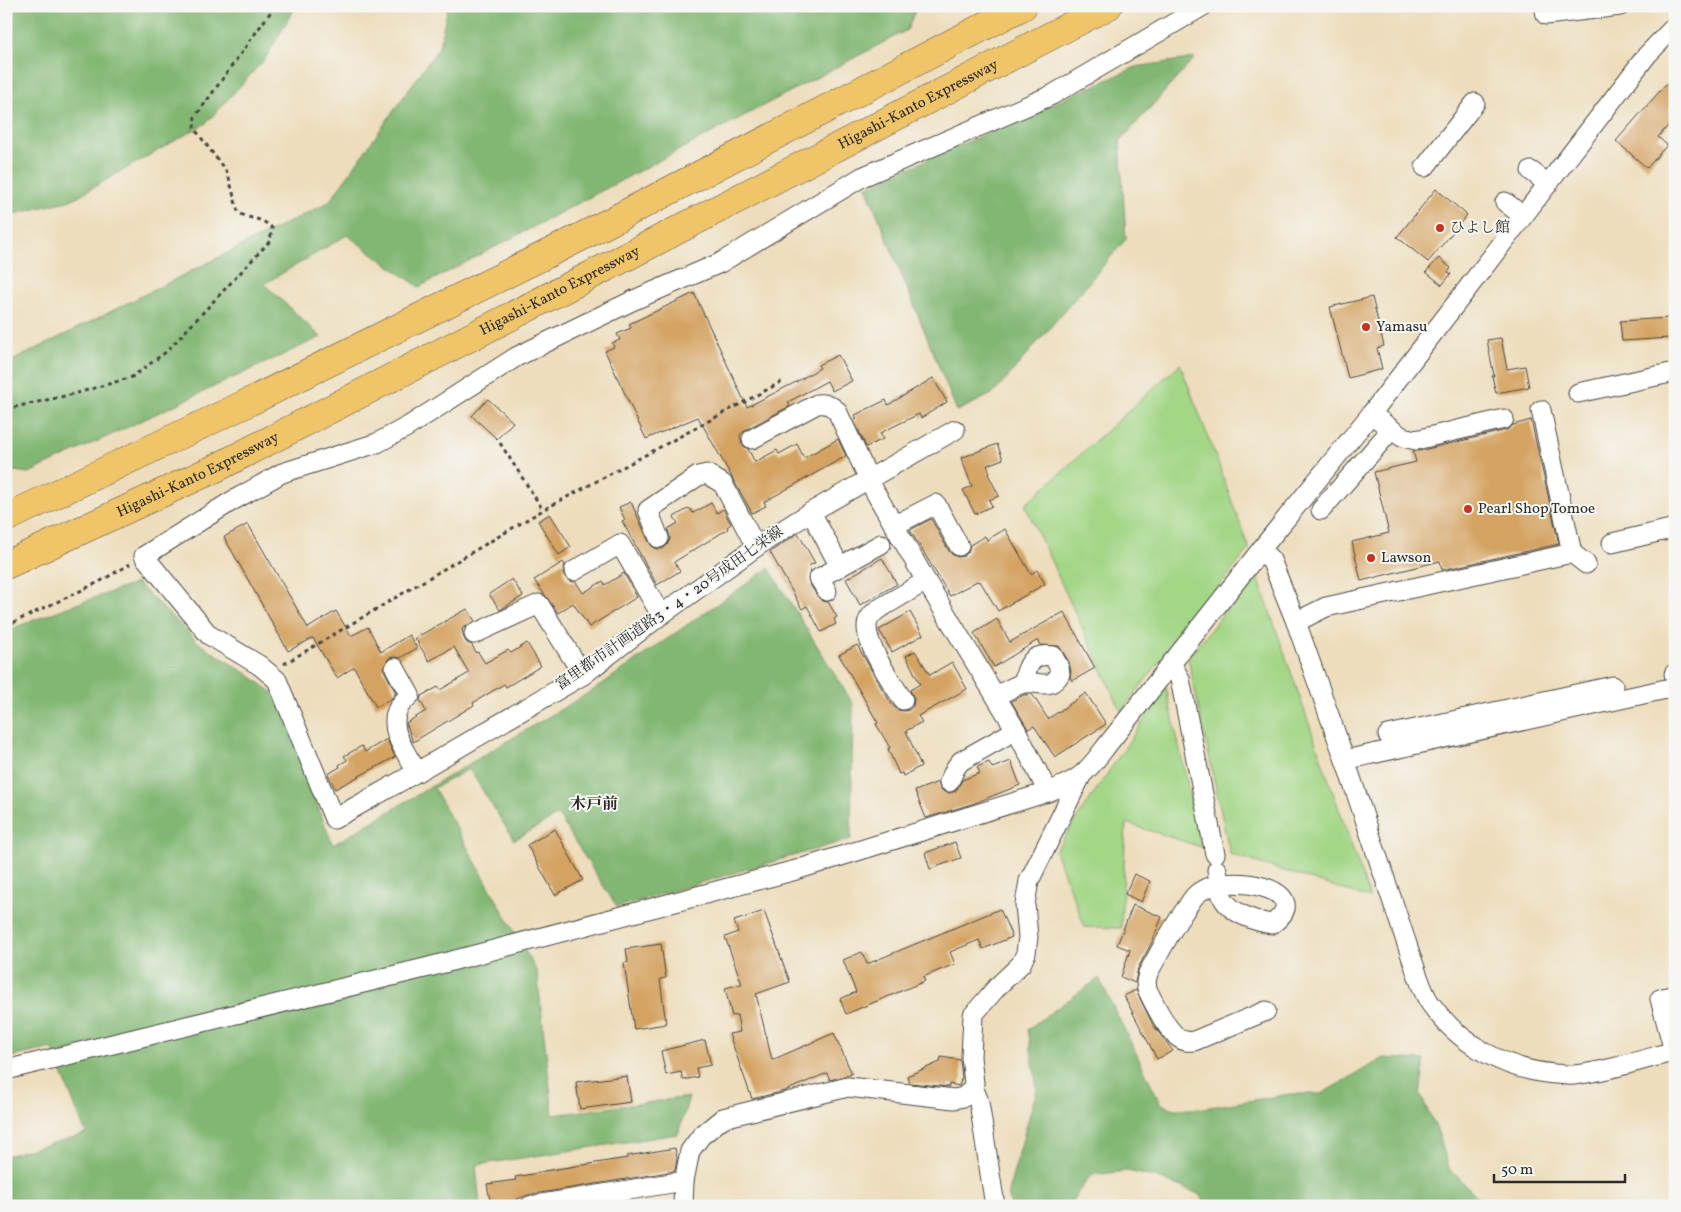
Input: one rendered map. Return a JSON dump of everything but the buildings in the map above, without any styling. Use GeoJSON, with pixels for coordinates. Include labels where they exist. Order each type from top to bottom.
{"type":"FeatureCollection","features":[{"type":"Feature","properties":{"kind":"highway"},"geometry":{"type":"LineString","coordinates":[[6,518],[239,407],[578,239],[1023,6]]}},
{"type":"Feature","properties":{"kind":"highway","name":"Higashi-Kanto Expressway"},"geometry":{"type":"LineString","coordinates":[[6,565],[216,468],[1108,6]]}},
{"type":"Feature","properties":{"kind":"street"},"geometry":{"type":"LineString","coordinates":[[269,673],[209,635],[144,556],[232,501],[282,473],[377,443],[407,427],[516,356],[634,300],[720,263],[862,177],[1052,95],[1203,6]]}},
{"type":"Feature","properties":{"kind":"street"},"geometry":{"type":"LineString","coordinates":[[1544,6],[1546,15],[1620,6]]}},
{"type":"Feature","properties":{"kind":"street"},"geometry":{"type":"LineString","coordinates":[[683,1206],[684,1181],[690,1151],[701,1136],[723,1118],[848,1087],[954,1099],[964,1097],[972,1089],[974,1082],[971,1057],[973,1015],[1024,959],[1028,938],[1025,904],[1029,881],[1081,776],[1371,414],[1647,55],[1675,26]]}},
{"type":"Feature","properties":{"kind":"street"},"geometry":{"type":"LineString","coordinates":[[1425,166],[1475,103]]}},
{"type":"Feature","properties":{"kind":"street"},"geometry":{"type":"LineString","coordinates":[[1531,171],[1548,184]]}},
{"type":"Feature","properties":{"kind":"street"},"geometry":{"type":"LineString","coordinates":[[1505,202],[1523,216]]}},
{"type":"Feature","properties":{"kind":"street"},"geometry":{"type":"LineString","coordinates":[[1578,393],[1675,372]]}},
{"type":"Feature","properties":{"kind":"street"},"geometry":{"type":"LineString","coordinates":[[752,439],[816,404],[825,403],[837,411],[869,479],[926,581],[1016,730],[1048,792]]}},
{"type":"Feature","properties":{"kind":"street"},"geometry":{"type":"LineString","coordinates":[[1296,622],[1326,607],[1579,559],[1541,410]]}},
{"type":"Feature","properties":{"kind":"street"},"geometry":{"type":"LineString","coordinates":[[1371,414],[1402,437],[1416,440],[1504,419]]}},
{"type":"Feature","properties":{"kind":"street","name":"富里都市計画道路3・4・20号成田七栄線"},"geometry":{"type":"LineString","coordinates":[[269,673],[277,680],[334,819],[583,674],[756,547],[810,512],[955,430]]}},
{"type":"Feature","properties":{"kind":"street"},"geometry":{"type":"LineString","coordinates":[[1322,510],[1391,430]]}},
{"type":"Feature","properties":{"kind":"street"},"geometry":{"type":"LineString","coordinates":[[659,538],[648,510],[698,476],[707,474],[723,484],[756,547]]}},
{"type":"Feature","properties":{"kind":"street"},"geometry":{"type":"LineString","coordinates":[[895,525],[936,504],[959,546]]}},
{"type":"Feature","properties":{"kind":"street"},"geometry":{"type":"LineString","coordinates":[[810,512],[840,566]]}},
{"type":"Feature","properties":{"kind":"street"},"geometry":{"type":"LineString","coordinates":[[1612,543],[1675,528]]}},
{"type":"Feature","properties":{"kind":"street"},"geometry":{"type":"LineString","coordinates":[[574,571],[620,544],[661,615]]}},
{"type":"Feature","properties":{"kind":"street"},"geometry":{"type":"LineString","coordinates":[[827,591],[819,578],[881,544]]}},
{"type":"Feature","properties":{"kind":"street"},"geometry":{"type":"LineString","coordinates":[[1261,550],[1271,560],[1296,622],[1415,968],[1429,1002],[1453,1029],[1479,1050],[1507,1063],[1538,1072],[1573,1075],[1675,1051],[1660,998],[1675,995]]}},
{"type":"Feature","properties":{"kind":"street"},"geometry":{"type":"LineString","coordinates":[[903,700],[869,641],[867,624],[877,610],[926,581]]}},
{"type":"Feature","properties":{"kind":"street"},"geometry":{"type":"LineString","coordinates":[[474,634],[539,604],[583,674]]}},
{"type":"Feature","properties":{"kind":"street"},"geometry":{"type":"LineString","coordinates":[[1171,663],[1180,679],[1217,870],[1207,886],[1196,895],[1179,919],[1148,973],[1146,982],[1172,1032],[1186,1042],[1194,1041],[1266,1011]]}},
{"type":"Feature","properties":{"kind":"street"},"geometry":{"type":"LineString","coordinates":[[395,668],[410,695],[399,707],[395,718],[396,732],[417,772]]}},
{"type":"Feature","properties":{"kind":"street"},"geometry":{"type":"LineString","coordinates":[[1345,760],[1674,678]]}},
{"type":"Feature","properties":{"kind":"street"},"geometry":{"type":"LineString","coordinates":[[996,696],[1023,683]]}},
{"type":"Feature","properties":{"kind":"street"},"geometry":{"type":"LineString","coordinates":[[1388,735],[1613,686]]}},
{"type":"Feature","properties":{"kind":"street"},"geometry":{"type":"LineString","coordinates":[[949,782],[961,761],[1016,730]]}},
{"type":"Feature","properties":{"kind":"street"},"geometry":{"type":"LineString","coordinates":[[6,1070],[429,967],[796,870],[1048,792],[1081,776]]}},
{"type":"Feature","properties":{"kind":"street"},"geometry":{"type":"LineString","coordinates":[[972,1089],[979,1102],[995,1206]]}},
{"type":"Feature","properties":{"kind":"street"},"geometry":{"type":"LineString","coordinates":[[530,1206],[684,1181]]}},
{"type":"Feature","properties":{"kind":"path"},"geometry":{"type":"LineString","coordinates":[[6,409],[74,394],[132,377],[166,352],[270,241],[272,228],[264,220],[247,218],[238,212],[228,174],[194,128],[195,117],[275,6]]}},
{"type":"Feature","properties":{"kind":"path"},"geometry":{"type":"LineString","coordinates":[[269,673],[543,510],[785,380]]}},
{"type":"Feature","properties":{"kind":"path"},"geometry":{"type":"LineString","coordinates":[[500,443],[543,510]]}},
{"type":"Feature","properties":{"kind":"path"},"geometry":{"type":"LineString","coordinates":[[6,626],[99,582],[144,556]]}},
{"type":"Feature","properties":{"kind":"green space"},"geometry":{"type":"Polygon","coordinates":[[[6,6],[296,6],[265,59],[206,123],[71,200],[6,216],[6,6]]]}},
{"type":"Feature","properties":{"kind":"green space"},"geometry":{"type":"Polygon","coordinates":[[[448,6],[917,6],[907,30],[419,287],[347,235],[264,284],[321,337],[29,473],[6,470],[6,364],[329,202],[439,47],[448,6]]]}},
{"type":"Feature","properties":{"kind":"green space"},"geometry":{"type":"Polygon","coordinates":[[[1195,58],[1120,141],[1126,239],[994,393],[957,411],[866,187],[1136,67],[1195,58]]]}},
{"type":"Feature","properties":{"kind":"green space"},"geometry":{"type":"Polygon","coordinates":[[[1180,364],[1249,549],[1121,711],[1025,505],[1180,364]]]}},
{"type":"Feature","properties":{"kind":"green space"},"geometry":{"type":"Polygon","coordinates":[[[769,568],[853,704],[851,839],[617,907],[558,815],[514,840],[469,769],[434,788],[537,972],[553,1115],[689,1097],[678,1134],[476,1165],[480,1206],[6,1206],[6,1156],[86,1134],[52,1048],[6,1058],[6,631],[137,583],[200,644],[249,675],[283,700],[314,797],[333,845],[595,689],[769,568]]]}},
{"type":"Feature","properties":{"kind":"green space"},"geometry":{"type":"Polygon","coordinates":[[[1256,572],[1370,898],[1230,854],[1188,658],[1256,572]]]}},
{"type":"Feature","properties":{"kind":"green space"},"geometry":{"type":"Polygon","coordinates":[[[1166,687],[1201,847],[1126,823],[1121,928],[1085,927],[1055,851],[1166,687]]]}},
{"type":"Feature","properties":{"kind":"green space"},"geometry":{"type":"Polygon","coordinates":[[[1099,978],[1161,1104],[1175,1109],[1198,1109],[1290,1094],[1321,1094],[1384,1058],[1425,1060],[1420,1094],[1438,1132],[1449,1168],[1487,1206],[1208,1206],[1199,1194],[1158,1178],[1127,1171],[1091,1175],[1068,1206],[1011,1206],[1008,1192],[1037,1089],[1028,1029],[1099,978]]]}},
{"type":"Feature","properties":{"kind":"place","name":"ひよし館"},"geometry":{"type":"Point","coordinates":[1440,228]}},
{"type":"Feature","properties":{"kind":"place","name":"Yamasu"},"geometry":{"type":"Point","coordinates":[1366,327]}},
{"type":"Feature","properties":{"kind":"place","name":"Pearl Shop Tomoe"},"geometry":{"type":"Point","coordinates":[1468,509]}},
{"type":"Feature","properties":{"kind":"place","name":"Lawson"},"geometry":{"type":"Point","coordinates":[1371,558]}},
{"type":"Feature","properties":{"kind":"district","name":"木戸前"},"geometry":{"type":"Point","coordinates":[594,805]}}]}
